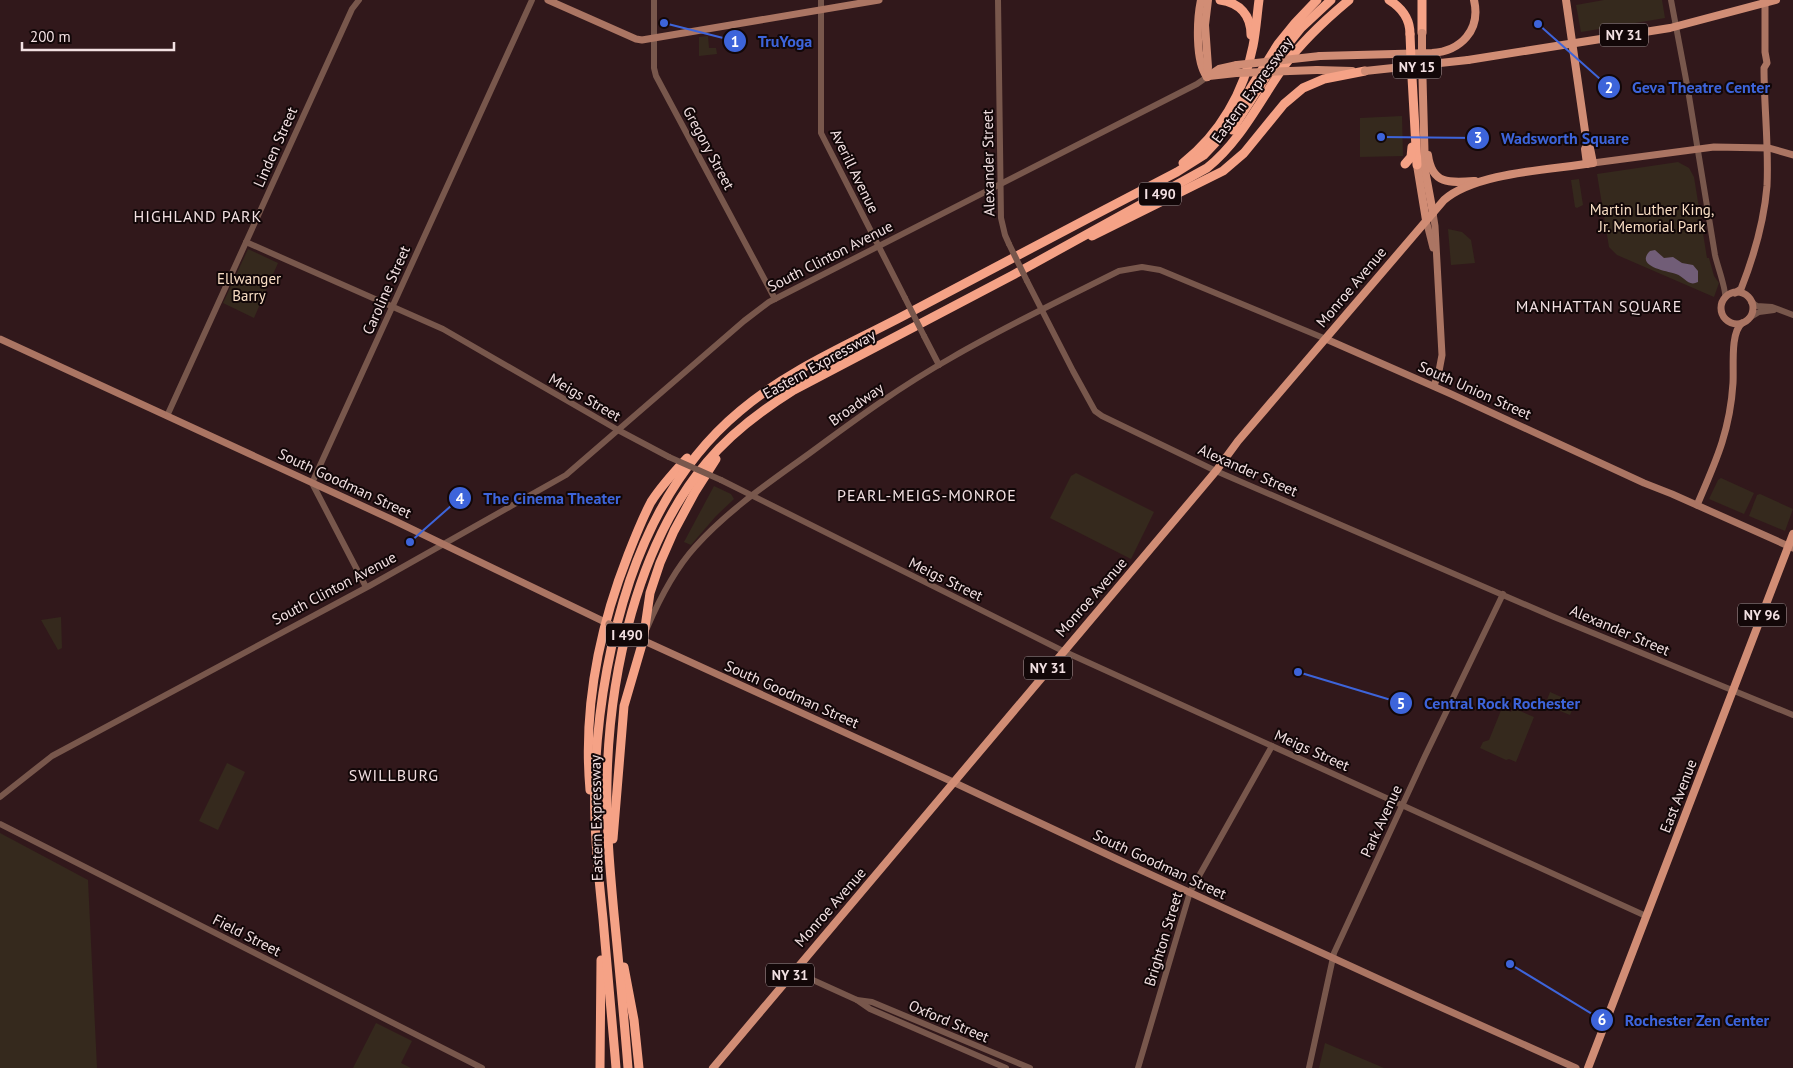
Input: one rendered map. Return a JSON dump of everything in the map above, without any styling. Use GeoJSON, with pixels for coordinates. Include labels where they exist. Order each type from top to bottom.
{"type":"FeatureCollection","features":[{"type":"Feature","properties":{"kind":"highway"},"geometry":{"type":"LineString","coordinates":[[1220,0],[1236,5],[1243,10],[1248,18],[1251,38],[1247,67]]}},
{"type":"Feature","properties":{"kind":"highway"},"geometry":{"type":"LineString","coordinates":[[1152,185],[1192,156],[1216,132],[1232,106],[1254,44],[1259,0]]}},
{"type":"Feature","properties":{"kind":"highway","name":"Eastern Expressway"},"geometry":{"type":"LineString","coordinates":[[616,1068],[597,849],[595,784],[600,710],[612,646],[626,593],[650,532],[671,491],[698,453],[737,413],[767,390],[799,371],[1196,161],[1210,150],[1222,135],[1278,44],[1317,0]]}},
{"type":"Feature","properties":{"kind":"highway"},"geometry":{"type":"LineString","coordinates":[[1196,161],[1215,148],[1232,131],[1281,53],[1302,28],[1331,0]]}},
{"type":"Feature","properties":{"kind":"highway","name":"Eastern Expressway"},"geometry":{"type":"LineString","coordinates":[[628,1068],[610,874],[607,809],[608,744],[617,680],[631,617],[652,556],[676,506],[708,461],[742,428],[771,405],[802,386],[1013,275],[1190,178],[1214,162],[1236,139],[1298,49],[1316,29],[1349,0]]}},
{"type":"Feature","properties":{"kind":"highway"},"geometry":{"type":"LineString","coordinates":[[1389,0],[1399,8],[1409,23],[1417,165]]}},
{"type":"Feature","properties":{"kind":"highway"},"geometry":{"type":"LineString","coordinates":[[1422,0],[1422,34]]}},
{"type":"Feature","properties":{"kind":"highway"},"geometry":{"type":"LineString","coordinates":[[1013,275],[1218,174],[1241,156],[1284,104],[1303,88],[1324,79],[1366,71]]}},
{"type":"Feature","properties":{"kind":"highway"},"geometry":{"type":"LineString","coordinates":[[1405,164],[1411,157],[1412,151],[1413,107]]}},
{"type":"Feature","properties":{"kind":"highway"},"geometry":{"type":"LineString","coordinates":[[597,849],[589,784],[588,738],[592,697],[607,624],[626,561],[652,502],[663,485],[695,450],[737,413]]}},
{"type":"Feature","properties":{"kind":"highway"},"geometry":{"type":"LineString","coordinates":[[610,874],[624,712],[651,590],[672,535],[708,471],[742,428]]}},
{"type":"Feature","properties":{"kind":"highway"},"geometry":{"type":"LineString","coordinates":[[614,911],[632,1008],[639,1068]]}},
{"type":"Feature","properties":{"kind":"highway"},"geometry":{"type":"LineString","coordinates":[[600,1068],[602,914]]}},
{"type":"Feature","properties":{"kind":"main road"},"geometry":{"type":"LineString","coordinates":[[548,0],[642,40],[879,0]]}},
{"type":"Feature","properties":{"kind":"main road"},"geometry":{"type":"LineString","coordinates":[[1201,0],[1198,37],[1202,66],[1207,77]]}},
{"type":"Feature","properties":{"kind":"main road"},"geometry":{"type":"LineString","coordinates":[[1207,77],[1205,30],[1208,0]]}},
{"type":"Feature","properties":{"kind":"main road"},"geometry":{"type":"LineString","coordinates":[[1427,0],[1422,34],[1422,60],[1428,157],[1433,171],[1440,178],[1448,182],[1487,180]]}},
{"type":"Feature","properties":{"kind":"main road"},"geometry":{"type":"LineString","coordinates":[[1236,69],[1320,56],[1432,53],[1450,50],[1462,42],[1471,31],[1476,17],[1474,0]]}},
{"type":"Feature","properties":{"kind":"main road"},"geometry":{"type":"LineString","coordinates":[[1566,0],[1587,145],[1585,149],[1590,164],[1718,147],[1767,147],[1793,155]]}},
{"type":"Feature","properties":{"kind":"main road","name":"South Clinton Avenue"},"geometry":{"type":"LineString","coordinates":[[1207,77],[1236,69],[1366,71],[1468,60],[1676,27],[1776,0]]}},
{"type":"Feature","properties":{"kind":"main road"},"geometry":{"type":"LineString","coordinates":[[1697,505],[1718,457],[1726,430],[1732,398],[1734,344],[1738,328],[1746,320],[1752,309],[1746,286],[1766,197],[1767,147],[1764,68],[1767,63],[1765,52],[1765,2]]}},
{"type":"Feature","properties":{"kind":"main road"},"geometry":{"type":"LineString","coordinates":[[1423,80],[1425,170],[1435,226],[1442,355],[1441,366],[1434,386]]}},
{"type":"Feature","properties":{"kind":"main road","name":"NY 31"},"geometry":{"type":"LineString","coordinates":[[1433,213],[1450,195],[1463,188],[1487,180],[1590,164]]}},
{"type":"Feature","properties":{"kind":"main road"},"geometry":{"type":"LineString","coordinates":[[1417,165],[1428,232],[1436,255]]}},
{"type":"Feature","properties":{"kind":"main road","name":"Monroe Avenue"},"geometry":{"type":"LineString","coordinates":[[713,1068],[1216,471],[1249,428],[1433,213]]}},
{"type":"Feature","properties":{"kind":"main road"},"geometry":{"type":"LineString","coordinates":[[1734,344],[1730,327],[1722,314],[1721,308],[1725,298],[1741,289],[1751,261]]}},
{"type":"Feature","properties":{"kind":"main road"},"geometry":{"type":"LineString","coordinates":[[1734,293],[1742,293],[1749,300]]}},
{"type":"Feature","properties":{"kind":"main road"},"geometry":{"type":"LineString","coordinates":[[1727,320],[1734,324],[1746,320]]}},
{"type":"Feature","properties":{"kind":"main road","name":"South Goodman Street"},"geometry":{"type":"LineString","coordinates":[[0,339],[444,544],[639,639],[1332,958],[1576,1068]]}},
{"type":"Feature","properties":{"kind":"main road","name":"South Union Street"},"geometry":{"type":"LineString","coordinates":[[1326,339],[1434,386],[1644,483],[1791,547]]}},
{"type":"Feature","properties":{"kind":"main road","name":"East Avenue"},"geometry":{"type":"LineString","coordinates":[[1588,1068],[1733,691],[1791,547],[1793,534]]}},
{"type":"Feature","properties":{"kind":"street","name":"Linden Street"},"geometry":{"type":"LineString","coordinates":[[167,416],[352,9],[359,0]]}},
{"type":"Feature","properties":{"kind":"street","name":"Caroline Street"},"geometry":{"type":"LineString","coordinates":[[312,483],[532,0]]}},
{"type":"Feature","properties":{"kind":"street","name":"Gregory Street"},"geometry":{"type":"LineString","coordinates":[[654,0],[654,68],[657,79],[774,299]]}},
{"type":"Feature","properties":{"kind":"street","name":"Averill Avenue"},"geometry":{"type":"LineString","coordinates":[[821,0],[821,133],[939,365]]}},
{"type":"Feature","properties":{"kind":"street","name":"Alexander Street"},"geometry":{"type":"LineString","coordinates":[[998,0],[1001,218],[1005,235],[1073,371],[1098,414],[1216,471],[1503,594],[1793,715]]}},
{"type":"Feature","properties":{"kind":"street"},"geometry":{"type":"LineString","coordinates":[[1671,0],[1715,255],[1726,291],[1725,298]]}},
{"type":"Feature","properties":{"kind":"street","name":"South Clinton Avenue"},"geometry":{"type":"LineString","coordinates":[[0,797],[52,756],[366,587],[566,475],[744,322],[774,299],[1197,84],[1207,77]]}},
{"type":"Feature","properties":{"kind":"street","name":"Meigs Street"},"geometry":{"type":"LineString","coordinates":[[246,242],[443,329],[618,430],[669,457],[752,495],[1063,651],[1646,916]]}},
{"type":"Feature","properties":{"kind":"street","name":"South Union Street"},"geometry":{"type":"LineString","coordinates":[[1148,267],[1180,277],[1326,339]]}},
{"type":"Feature","properties":{"kind":"street","name":"Broadway"},"geometry":{"type":"LineString","coordinates":[[639,639],[663,595],[694,548],[720,521],[752,495],[876,404],[939,365],[1119,271],[1148,267]]}},
{"type":"Feature","properties":{"kind":"street"},"geometry":{"type":"LineString","coordinates":[[1749,300],[1757,306],[1772,307],[1793,315]]}},
{"type":"Feature","properties":{"kind":"street"},"geometry":{"type":"LineString","coordinates":[[1746,320],[1761,312],[1782,310]]}},
{"type":"Feature","properties":{"kind":"street"},"geometry":{"type":"LineString","coordinates":[[312,483],[366,587]]}},
{"type":"Feature","properties":{"kind":"street","name":"Park Avenue"},"geometry":{"type":"LineString","coordinates":[[1309,1068],[1332,958],[1402,804],[1503,594]]}},
{"type":"Feature","properties":{"kind":"street","name":"Brighton Street"},"geometry":{"type":"LineString","coordinates":[[1138,1068],[1190,892],[1272,746]]}},
{"type":"Feature","properties":{"kind":"street","name":"Field Street"},"geometry":{"type":"LineString","coordinates":[[0,824],[482,1068]]}},
{"type":"Feature","properties":{"kind":"street","name":"Oxford Street"},"geometry":{"type":"LineString","coordinates":[[793,971],[857,1000],[870,1009],[1006,1068]]}},
{"type":"Feature","properties":{"kind":"street","name":"Oxford Street"},"geometry":{"type":"LineString","coordinates":[[857,1000],[872,1002],[1030,1068]]}},
{"type":"Feature","properties":{"kind":"green space"},"geometry":{"type":"Polygon","coordinates":[[[1604,0],[1662,0],[1665,18],[1581,32],[1576,5],[1604,0]]]}},
{"type":"Feature","properties":{"kind":"green space"},"geometry":{"type":"Polygon","coordinates":[[[708,36],[709,48],[716,48],[717,54],[699,56],[699,37],[708,36]]]}},
{"type":"Feature","properties":{"kind":"green space"},"geometry":{"type":"Polygon","coordinates":[[[1402,116],[1403,156],[1360,157],[1360,118],[1402,116]]]}},
{"type":"Feature","properties":{"kind":"green space","name":"Martin Luther King, Jr. Memorial Park"},"geometry":{"type":"Polygon","coordinates":[[[1678,162],[1689,168],[1694,177],[1707,258],[1709,258],[1714,276],[1719,283],[1714,297],[1617,255],[1609,247],[1597,174],[1678,162]]]}},
{"type":"Feature","properties":{"kind":"green space"},"geometry":{"type":"Polygon","coordinates":[[[1579,179],[1583,205],[1577,208],[1575,207],[1571,180],[1579,179]]]}},
{"type":"Feature","properties":{"kind":"green space"},"geometry":{"type":"Polygon","coordinates":[[[1448,229],[1462,232],[1471,240],[1475,263],[1451,265],[1448,229]]]}},
{"type":"Feature","properties":{"kind":"green space","name":"Ellwanger Barry"},"geometry":{"type":"Polygon","coordinates":[[[248,249],[278,263],[254,318],[223,303],[248,249]]]}},
{"type":"Feature","properties":{"kind":"green space"},"geometry":{"type":"Polygon","coordinates":[[[1076,473],[1154,512],[1131,559],[1050,518],[1071,476],[1076,473]]]}},
{"type":"Feature","properties":{"kind":"green space"},"geometry":{"type":"Polygon","coordinates":[[[1721,478],[1754,493],[1744,514],[1709,499],[1718,480],[1721,478]]]}},
{"type":"Feature","properties":{"kind":"green space"},"geometry":{"type":"Polygon","coordinates":[[[714,486],[731,494],[734,499],[716,516],[691,545],[684,542],[714,486]]]}},
{"type":"Feature","properties":{"kind":"green space"},"geometry":{"type":"Polygon","coordinates":[[[1760,494],[1793,509],[1785,531],[1749,516],[1757,495],[1760,494]]]}},
{"type":"Feature","properties":{"kind":"green space"},"geometry":{"type":"Polygon","coordinates":[[[61,617],[62,648],[58,650],[41,620],[61,617]]]}},
{"type":"Feature","properties":{"kind":"green space"},"geometry":{"type":"Polygon","coordinates":[[[1550,692],[1575,703],[1570,715],[1545,705],[1550,692]]]}},
{"type":"Feature","properties":{"kind":"green space"},"geometry":{"type":"Polygon","coordinates":[[[1502,708],[1511,712],[1513,708],[1534,717],[1516,762],[1509,759],[1506,760],[1480,748],[1483,742],[1489,740],[1502,708]]]}},
{"type":"Feature","properties":{"kind":"green space"},"geometry":{"type":"Polygon","coordinates":[[[227,763],[245,772],[218,830],[199,821],[227,763]]]}},
{"type":"Feature","properties":{"kind":"green space"},"geometry":{"type":"Polygon","coordinates":[[[0,833],[88,880],[97,1068],[0,1068],[0,833]]]}},
{"type":"Feature","properties":{"kind":"green space"},"geometry":{"type":"Polygon","coordinates":[[[376,1023],[412,1041],[401,1063],[411,1068],[353,1068],[376,1023]]]}},
{"type":"Feature","properties":{"kind":"green space"},"geometry":{"type":"Polygon","coordinates":[[[1325,1043],[1384,1068],[1319,1068],[1325,1043]]]}},
{"type":"Feature","properties":{"kind":"shaded area"},"geometry":{"type":"Polygon","coordinates":[[[1655,250],[1664,258],[1673,257],[1682,263],[1693,265],[1698,271],[1698,282],[1689,282],[1679,275],[1649,265],[1646,261],[1646,256],[1650,251],[1655,250]]]}},
{"type":"Feature","properties":{"kind":"place","name":"TruYoga"},"geometry":{"type":"Point","coordinates":[664,23]}},
{"type":"Feature","properties":{"kind":"place","name":"Geva Theatre Center"},"geometry":{"type":"Point","coordinates":[1538,24]}},
{"type":"Feature","properties":{"kind":"place","name":"Wadsworth Square"},"geometry":{"type":"Point","coordinates":[1381,137]}},
{"type":"Feature","properties":{"kind":"place","name":"The Cinema Theater"},"geometry":{"type":"Point","coordinates":[410,542]}},
{"type":"Feature","properties":{"kind":"place","name":"Central Rock Rochester"},"geometry":{"type":"Point","coordinates":[1298,672]}},
{"type":"Feature","properties":{"kind":"place","name":"Rochester Zen Center"},"geometry":{"type":"Point","coordinates":[1510,964]}},
{"type":"Feature","properties":{"kind":"district","name":"HIGHLAND PARK"},"geometry":{"type":"Point","coordinates":[198,216]}},
{"type":"Feature","properties":{"kind":"district","name":"MANHATTAN SQUARE"},"geometry":{"type":"Point","coordinates":[1599,306]}},
{"type":"Feature","properties":{"kind":"district","name":"PEARL-MEIGS-MONROE"},"geometry":{"type":"Point","coordinates":[927,495]}},
{"type":"Feature","properties":{"kind":"district","name":"SWILLBURG"},"geometry":{"type":"Point","coordinates":[394,775]}}]}
